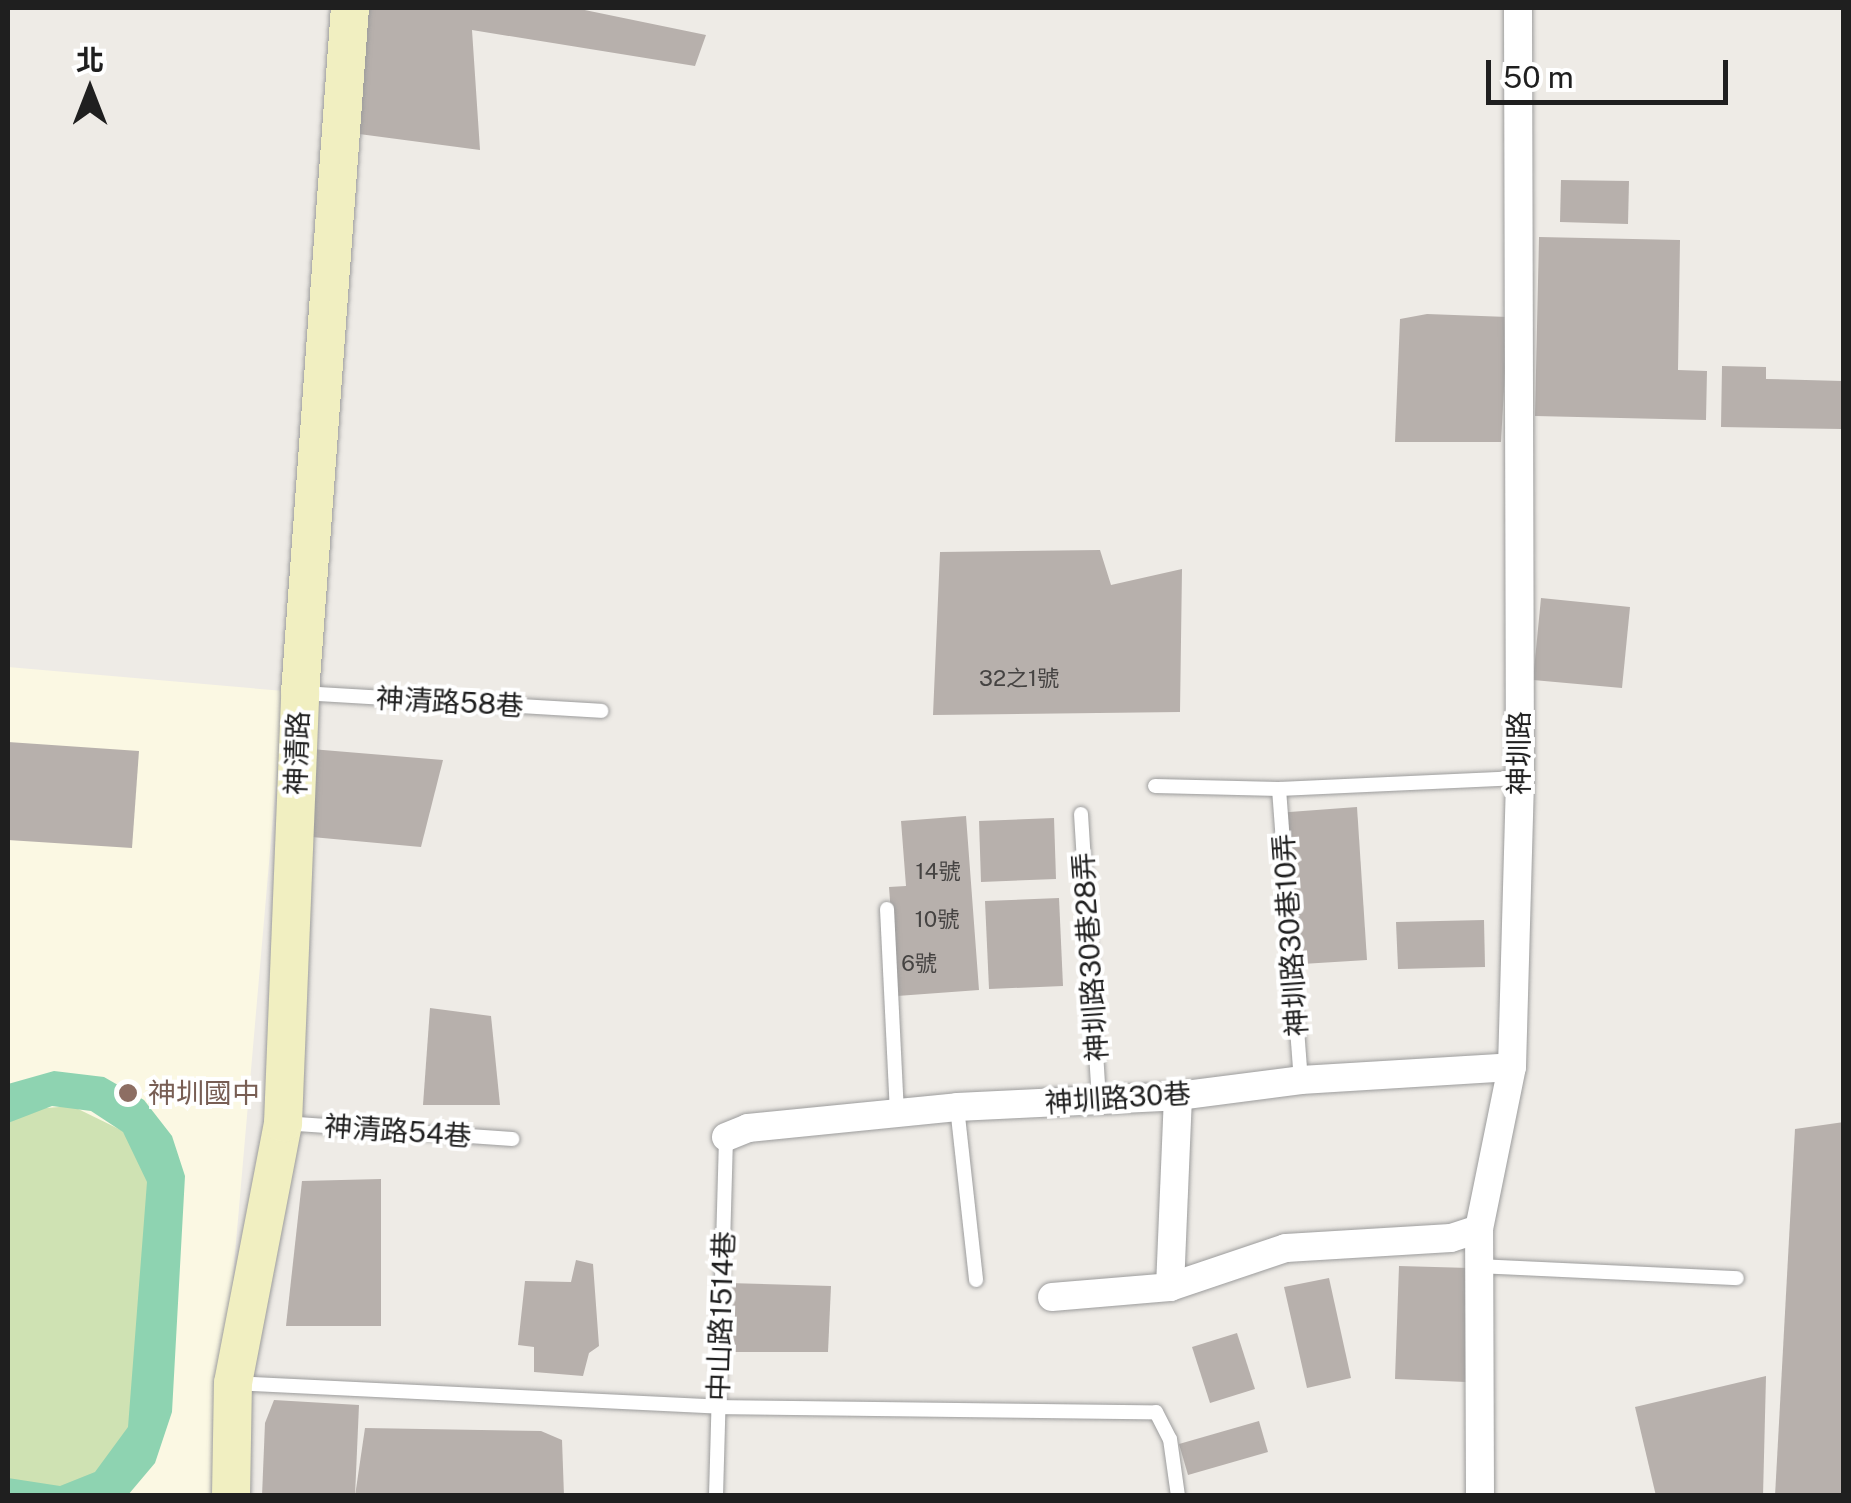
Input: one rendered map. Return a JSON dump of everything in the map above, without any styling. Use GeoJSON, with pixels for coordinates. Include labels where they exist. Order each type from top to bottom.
{"type":"FeatureCollection","features":[{"type":"Feature","properties":{"kind":"street","name":"神清路"},"geometry":{"type":"LineString","coordinates":[[231,1496],[234,1383],[283,1123],[300,693],[350,8]]}},
{"type":"Feature","properties":{"kind":"street","name":"神圳路"},"geometry":{"type":"LineString","coordinates":[[1480,1496],[1478,1229],[1512,1067],[1520,778],[1518,8]]}},
{"type":"Feature","properties":{"kind":"street","name":"神圳路30巷"},"geometry":{"type":"LineString","coordinates":[[726,1137],[748,1128],[957,1107],[1178,1096],[1301,1080],[1512,1067]]}},
{"type":"Feature","properties":{"kind":"street"},"geometry":{"type":"LineString","coordinates":[[1170,1287],[1178,1096]]}},
{"type":"Feature","properties":{"kind":"street"},"geometry":{"type":"LineString","coordinates":[[1052,1297],[1170,1287],[1286,1248],[1452,1238],[1478,1229]]}},
{"type":"Feature","properties":{"kind":"lane","name":"神清路58巷"},"geometry":{"type":"LineString","coordinates":[[300,693],[600,710]]}},
{"type":"Feature","properties":{"kind":"lane"},"geometry":{"type":"LineString","coordinates":[[1155,786],[1279,789],[1520,778]]}},
{"type":"Feature","properties":{"kind":"lane","name":"神圳路30巷10弄"},"geometry":{"type":"LineString","coordinates":[[1279,789],[1301,1080]]}},
{"type":"Feature","properties":{"kind":"lane","name":"神圳路30巷28弄"},"geometry":{"type":"LineString","coordinates":[[1081,814],[1099,1100]]}},
{"type":"Feature","properties":{"kind":"lane"},"geometry":{"type":"LineString","coordinates":[[886,909],[897,1113]]}},
{"type":"Feature","properties":{"kind":"lane"},"geometry":{"type":"LineString","coordinates":[[957,1107],[976,1280]]}},
{"type":"Feature","properties":{"kind":"lane","name":"神清路54巷"},"geometry":{"type":"LineString","coordinates":[[283,1123],[512,1138]]}},
{"type":"Feature","properties":{"kind":"lane","name":"中山路1514巷"},"geometry":{"type":"LineString","coordinates":[[716,1496],[726,1137]]}},
{"type":"Feature","properties":{"kind":"lane"},"geometry":{"type":"LineString","coordinates":[[1478,1266],[1738,1278]]}},
{"type":"Feature","properties":{"kind":"lane"},"geometry":{"type":"LineString","coordinates":[[234,1383],[718,1408],[1156,1412],[1170,1439],[1178,1496]]}},
{"type":"Feature","properties":{"kind":"shaded area","name":"神圳國中"},"geometry":{"type":"Polygon","coordinates":[[[8,667],[284,691],[214,1495],[8,1495],[8,667]]]}},
{"type":"Feature","properties":{"kind":"green space"},"geometry":{"type":"Polygon","coordinates":[[[54,1071],[104,1077],[144,1100],[172,1136],[185,1176],[172,1412],[155,1463],[128,1495],[8,1495],[8,1478],[60,1486],[95,1472],[128,1427],[147,1182],[123,1132],[91,1111],[52,1106],[8,1123],[8,1084],[54,1071]]]}},
{"type":"Feature","properties":{"kind":"green space"},"geometry":{"type":"Polygon","coordinates":[[[72,1106],[123,1131],[146,1170],[150,1199],[130,1434],[95,1478],[41,1492],[8,1482],[8,1123],[33,1109],[72,1106]]]}},
{"type":"Feature","properties":{"kind":"building"},"geometry":{"type":"Polygon","coordinates":[[[354,8],[575,8],[706,35],[695,66],[472,30],[480,150],[344,132],[354,8]]]}},
{"type":"Feature","properties":{"kind":"building"},"geometry":{"type":"Polygon","coordinates":[[[1561,180],[1629,181],[1628,224],[1560,222],[1561,180]]]}},
{"type":"Feature","properties":{"kind":"building"},"geometry":{"type":"Polygon","coordinates":[[[1539,237],[1680,240],[1678,370],[1707,371],[1706,420],[1535,416],[1539,237]]]}},
{"type":"Feature","properties":{"kind":"building"},"geometry":{"type":"Polygon","coordinates":[[[1427,314],[1508,317],[1501,442],[1395,442],[1400,319],[1427,314]]]}},
{"type":"Feature","properties":{"kind":"building"},"geometry":{"type":"Polygon","coordinates":[[[1722,366],[1766,367],[1766,379],[1842,381],[1841,429],[1721,427],[1722,366]]]}},
{"type":"Feature","properties":{"kind":"building"},"geometry":{"type":"Polygon","coordinates":[[[1100,550],[1111,585],[1182,569],[1180,712],[933,715],[940,552],[1100,550]]]}},
{"type":"Feature","properties":{"kind":"building"},"geometry":{"type":"Polygon","coordinates":[[[1541,598],[1630,607],[1622,688],[1533,680],[1541,598]]]}},
{"type":"Feature","properties":{"kind":"building"},"geometry":{"type":"Polygon","coordinates":[[[8,742],[139,751],[132,848],[8,840],[8,742]]]}},
{"type":"Feature","properties":{"kind":"building"},"geometry":{"type":"Polygon","coordinates":[[[299,748],[443,760],[421,847],[290,835],[299,748]]]}},
{"type":"Feature","properties":{"kind":"building"},"geometry":{"type":"Polygon","coordinates":[[[1357,807],[1367,960],[1286,965],[1276,813],[1357,807]]]}},
{"type":"Feature","properties":{"kind":"building"},"geometry":{"type":"Polygon","coordinates":[[[966,816],[979,990],[897,996],[889,887],[906,886],[901,821],[966,816]]]}},
{"type":"Feature","properties":{"kind":"building"},"geometry":{"type":"Polygon","coordinates":[[[1054,818],[1056,879],[981,882],[979,821],[1054,818]]]}},
{"type":"Feature","properties":{"kind":"building"},"geometry":{"type":"Polygon","coordinates":[[[1059,898],[1063,986],[989,989],[985,901],[1059,898]]]}},
{"type":"Feature","properties":{"kind":"building"},"geometry":{"type":"Polygon","coordinates":[[[1484,920],[1485,967],[1398,969],[1396,922],[1484,920]]]}},
{"type":"Feature","properties":{"kind":"building"},"geometry":{"type":"Polygon","coordinates":[[[430,1008],[491,1016],[500,1105],[423,1105],[430,1008]]]}},
{"type":"Feature","properties":{"kind":"building"},"geometry":{"type":"Polygon","coordinates":[[[1844,1122],[1844,1496],[1775,1496],[1795,1129],[1844,1122]]]}},
{"type":"Feature","properties":{"kind":"building"},"geometry":{"type":"Polygon","coordinates":[[[381,1179],[381,1326],[286,1326],[302,1181],[381,1179]]]}},
{"type":"Feature","properties":{"kind":"building"},"geometry":{"type":"Polygon","coordinates":[[[576,1260],[593,1264],[599,1346],[589,1353],[583,1376],[534,1372],[534,1347],[518,1345],[525,1281],[571,1282],[576,1260]]]}},
{"type":"Feature","properties":{"kind":"building"},"geometry":{"type":"Polygon","coordinates":[[[1399,1266],[1470,1268],[1466,1382],[1395,1379],[1399,1266]]]}},
{"type":"Feature","properties":{"kind":"building"},"geometry":{"type":"Polygon","coordinates":[[[1329,1278],[1351,1378],[1307,1388],[1284,1287],[1329,1278]]]}},
{"type":"Feature","properties":{"kind":"building"},"geometry":{"type":"Polygon","coordinates":[[[728,1283],[831,1286],[828,1352],[729,1352],[728,1283]]]}},
{"type":"Feature","properties":{"kind":"building"},"geometry":{"type":"Polygon","coordinates":[[[1237,1333],[1255,1389],[1210,1403],[1192,1347],[1237,1333]]]}},
{"type":"Feature","properties":{"kind":"building"},"geometry":{"type":"Polygon","coordinates":[[[1766,1376],[1763,1496],[1656,1496],[1635,1407],[1766,1376]]]}},
{"type":"Feature","properties":{"kind":"building"},"geometry":{"type":"Polygon","coordinates":[[[274,1400],[359,1405],[355,1496],[262,1496],[265,1423],[274,1400]]]}},
{"type":"Feature","properties":{"kind":"building"},"geometry":{"type":"Polygon","coordinates":[[[1259,1421],[1268,1452],[1188,1475],[1179,1444],[1259,1421]]]}},
{"type":"Feature","properties":{"kind":"building"},"geometry":{"type":"Polygon","coordinates":[[[365,1428],[541,1431],[562,1440],[564,1496],[355,1496],[365,1428]]]}},
{"type":"Feature","properties":{"kind":"place","name":"神圳國中"},"geometry":{"type":"Point","coordinates":[128,1093]}}]}
